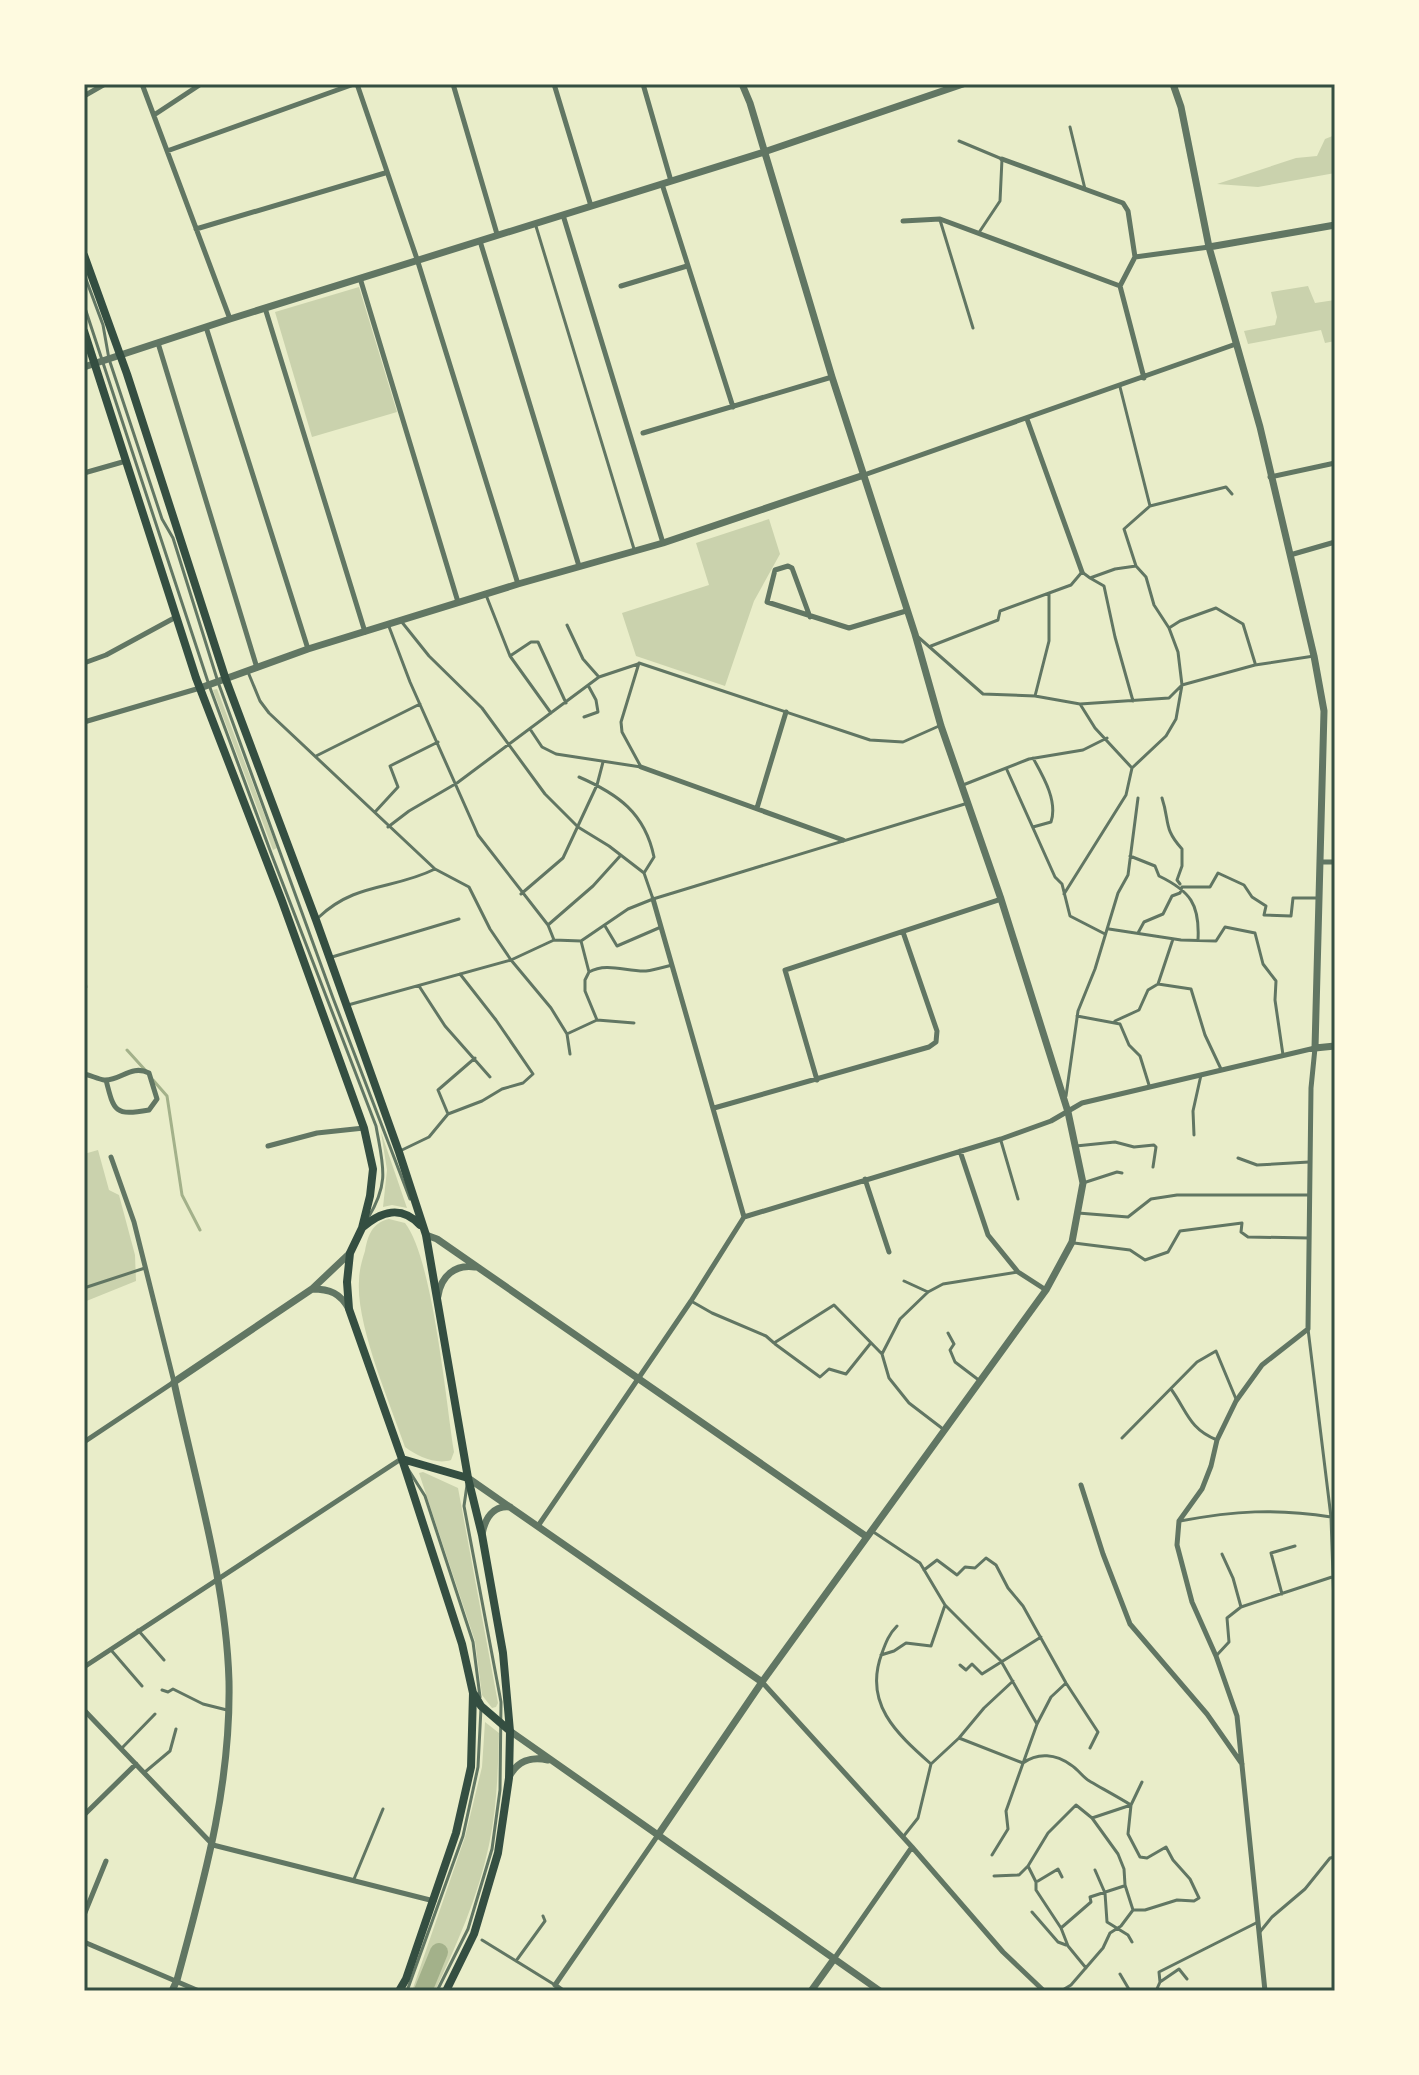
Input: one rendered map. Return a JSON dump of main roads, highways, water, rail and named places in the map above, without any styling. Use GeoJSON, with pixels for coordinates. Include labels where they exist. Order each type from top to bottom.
{"type":"FeatureCollection","features":[{"type":"Feature","properties":{"kind":"main road"},"geometry":{"type":"LineString","coordinates":[[84,255],[121,356],[213,684],[282,901],[364,1128],[373,1169],[362,1228],[350,1253],[347,1282],[349,1309],[462,1644],[473,1693],[471,1767],[456,1833],[435,1901],[399,1991]]}},
{"type":"Feature","properties":{"kind":"main road"},"geometry":{"type":"LineString","coordinates":[[84,331],[102,362],[126,461],[176,617],[213,684],[316,920],[426,1235],[468,1478],[482,1535],[503,1653],[509,1778],[498,1853],[478,1937],[446,1991]]}},
{"type":"Feature","properties":{"kind":"main road"},"geometry":{"type":"LineString","coordinates":[[362,1228],[382,1213],[393,1211],[413,1218],[426,1235]]}},
{"type":"Feature","properties":{"kind":"main road"},"geometry":{"type":"LineString","coordinates":[[402,1459],[468,1478]]}},
{"type":"Feature","properties":{"kind":"main road"},"geometry":{"type":"LineString","coordinates":[[473,1693],[481,1706],[506,1728]]}},
{"type":"Feature","properties":{"kind":"waterway"},"geometry":{"type":"LineString","coordinates":[[84,976],[86,987]]}},
{"type":"Feature","properties":{"kind":"waterway"},"geometry":{"type":"LineString","coordinates":[[127,1050],[146,1071]]}},
{"type":"Feature","properties":{"kind":"waterway"},"geometry":{"type":"LineString","coordinates":[[153,1080],[167,1096],[182,1195],[200,1230]]}},
{"type":"Feature","properties":{"kind":"waterway"},"geometry":{"type":"LineString","coordinates":[[423,1991],[439,1952]]}}]}
